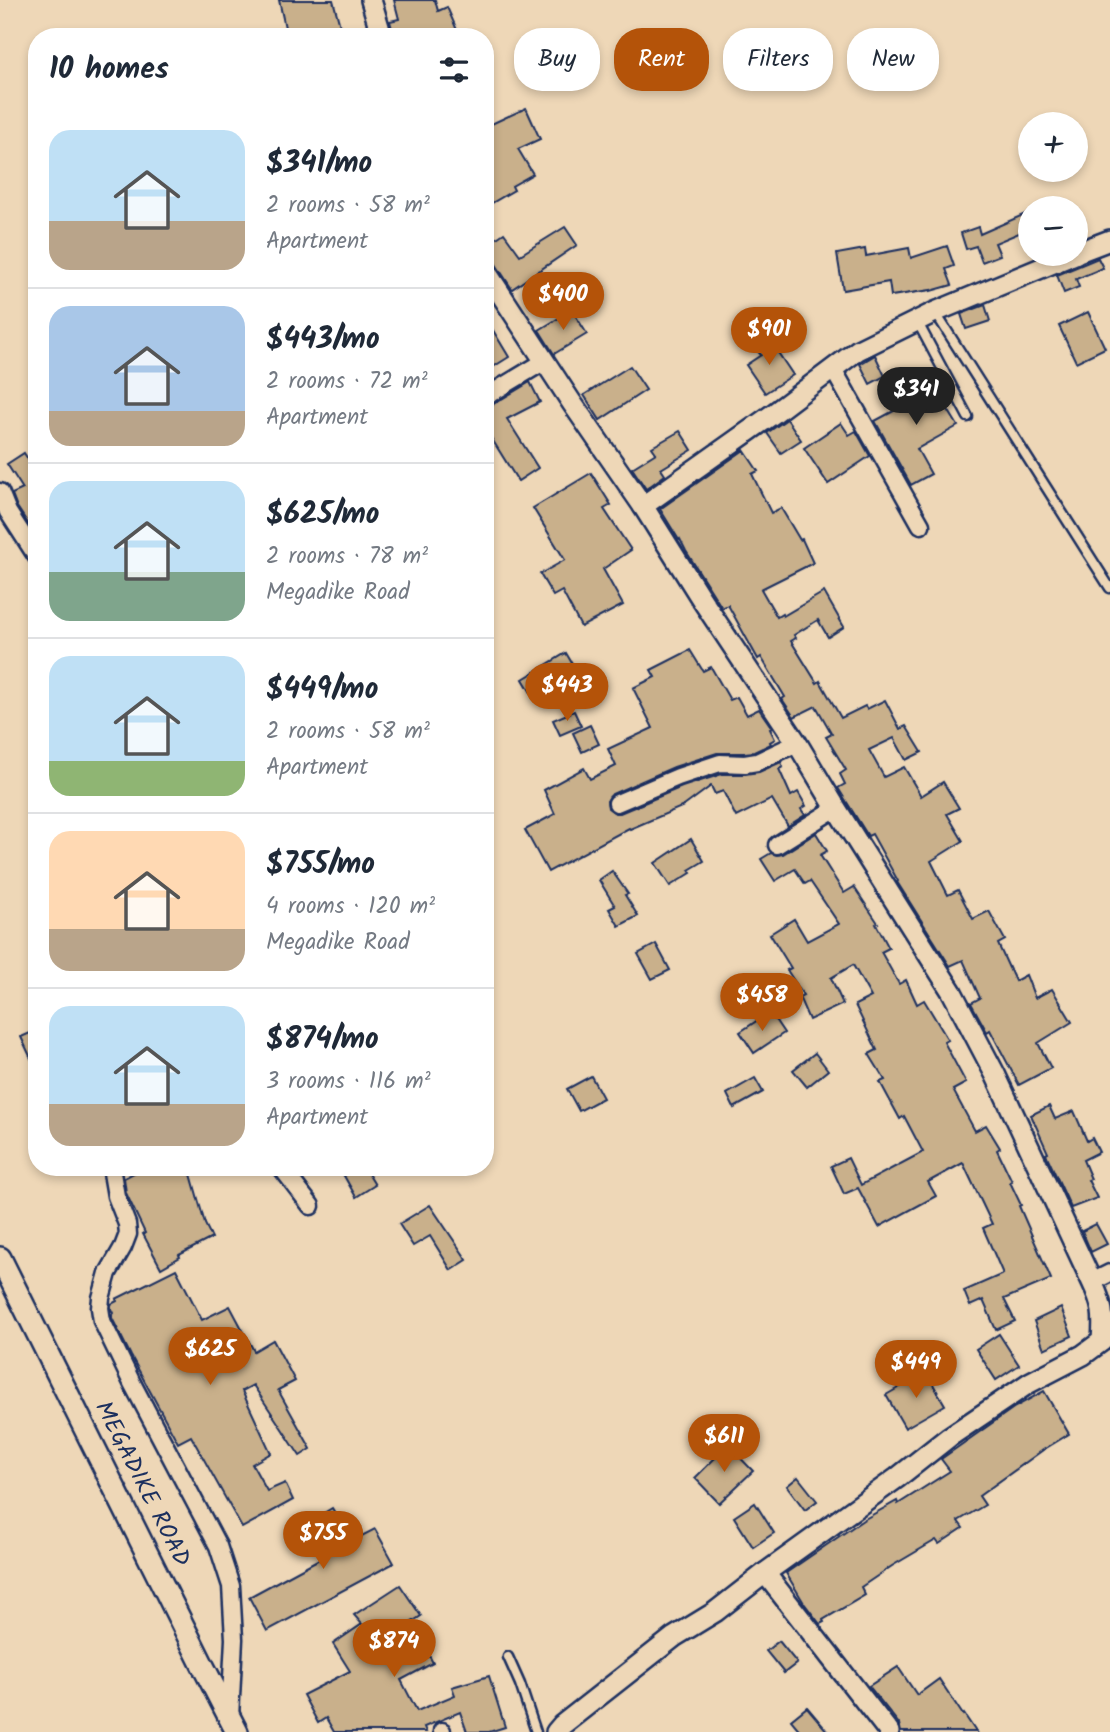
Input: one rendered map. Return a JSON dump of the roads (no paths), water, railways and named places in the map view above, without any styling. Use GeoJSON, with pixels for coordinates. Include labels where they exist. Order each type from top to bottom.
{"type":"FeatureCollection","features":[{"type":"Feature","properties":{"kind":"main road","name":"MEGADIKE ROAD"},"geometry":{"type":"LineString","coordinates":[[0,1258],[234,1725]]}},
{"type":"Feature","properties":{"kind":"street"},"geometry":{"type":"LineString","coordinates":[[371,0],[379,28]]}},
{"type":"Feature","properties":{"kind":"street"},"geometry":{"type":"LineString","coordinates":[[1088,248],[1110,240]]}},
{"type":"Feature","properties":{"kind":"street"},"geometry":{"type":"LineString","coordinates":[[643,506],[858,350],[935,312],[1044,266]]}},
{"type":"Feature","properties":{"kind":"street"},"geometry":{"type":"LineString","coordinates":[[494,284],[797,743],[952,992],[1101,1277],[1106,1343],[1029,1383],[972,1422],[715,1612],[665,1645],[556,1732]]}},
{"type":"Feature","properties":{"kind":"street"},"geometry":{"type":"LineString","coordinates":[[494,392],[545,361]]}},
{"type":"Feature","properties":{"kind":"street"},"geometry":{"type":"LineString","coordinates":[[833,369],[921,525]]}},
{"type":"Feature","properties":{"kind":"street"},"geometry":{"type":"LineString","coordinates":[[0,492],[4,513],[28,545]]}},
{"type":"Feature","properties":{"kind":"street"},"geometry":{"type":"LineString","coordinates":[[617,803],[678,777],[720,764],[757,762],[797,743]]}},
{"type":"Feature","properties":{"kind":"street"},"geometry":{"type":"LineString","coordinates":[[777,845],[836,808]]}},
{"type":"Feature","properties":{"kind":"street"},"geometry":{"type":"LineString","coordinates":[[113,1176],[128,1234],[108,1273],[101,1298],[102,1321],[218,1546],[231,1586],[234,1725]]}},
{"type":"Feature","properties":{"kind":"street"},"geometry":{"type":"LineString","coordinates":[[288,1176],[311,1206]]}},
{"type":"Feature","properties":{"kind":"street"},"geometry":{"type":"LineString","coordinates":[[765,1573],[889,1732]]}},
{"type":"Feature","properties":{"kind":"lane"},"geometry":{"type":"LineString","coordinates":[[935,312],[1110,588]]}},
{"type":"Feature","properties":{"kind":"lane"},"geometry":{"type":"LineString","coordinates":[[917,321],[968,417]]}},
{"type":"Feature","properties":{"kind":"lane"},"geometry":{"type":"LineString","coordinates":[[508,1657],[536,1732]]}}]}
